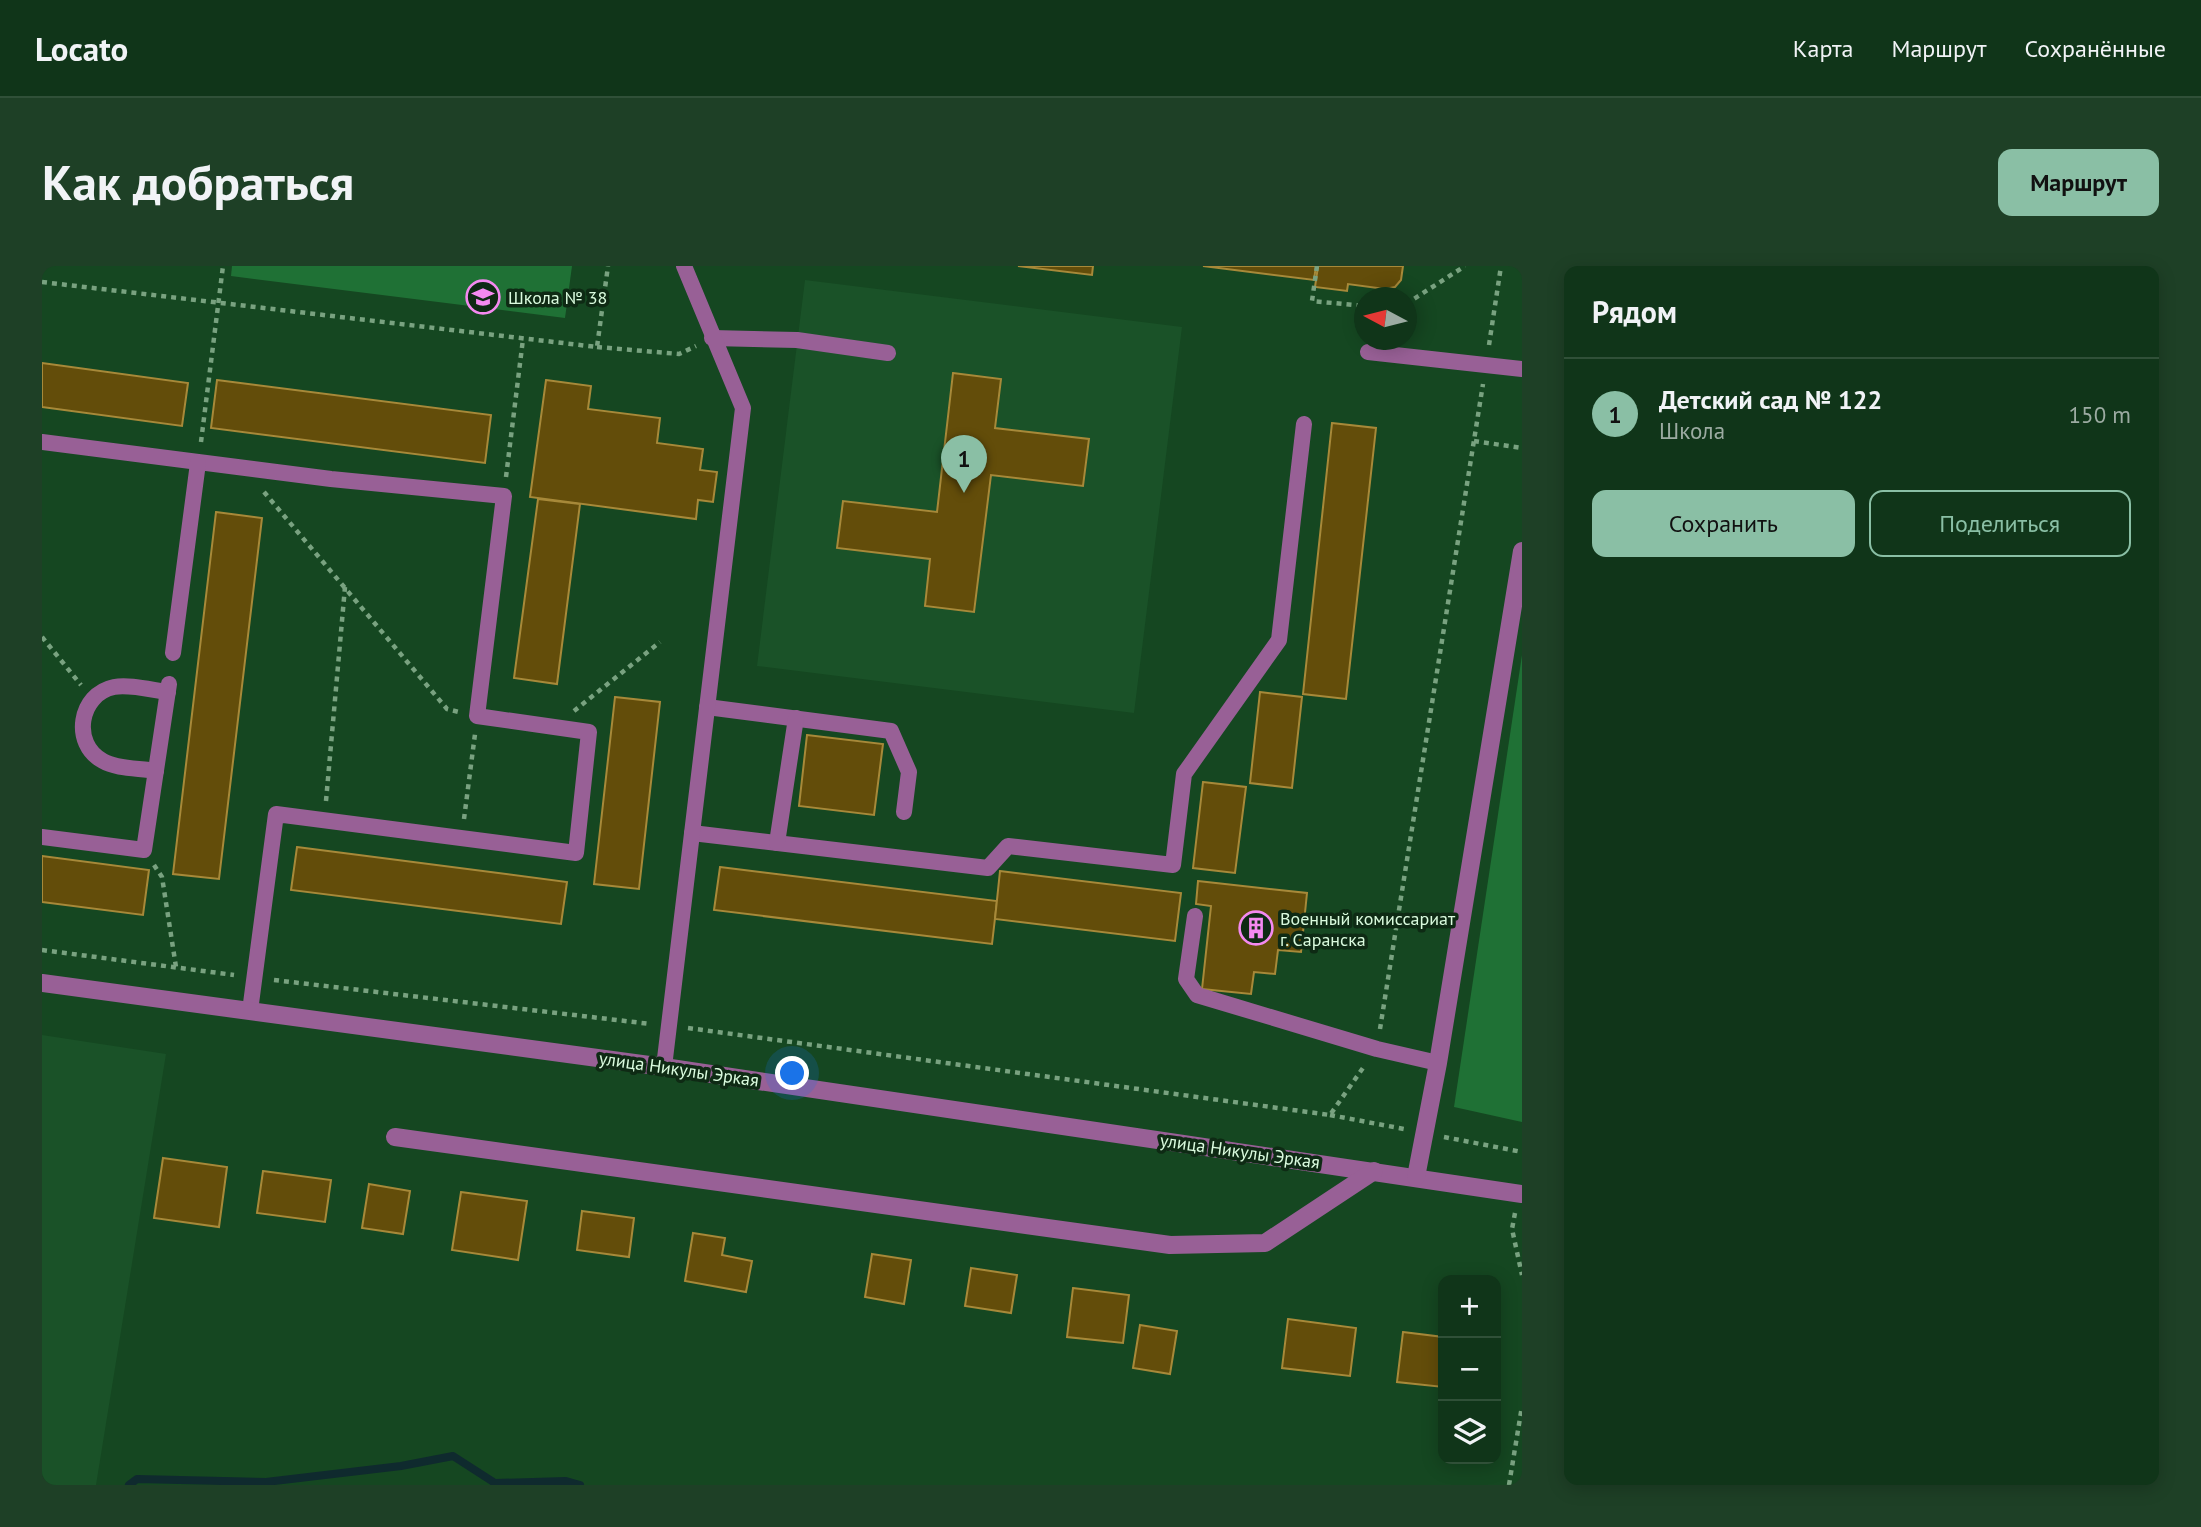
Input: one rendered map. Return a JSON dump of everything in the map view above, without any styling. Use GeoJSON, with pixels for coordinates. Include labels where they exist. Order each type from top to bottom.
{"type":"FeatureCollection","features":[{"type":"Feature","properties":{"kind":"street"},"geometry":{"type":"LineString","coordinates":[[1416,1177],[1438,1063],[1522,551]]}},
{"type":"Feature","properties":{"kind":"street","name":"улица Никулы Эркая"},"geometry":{"type":"LineString","coordinates":[[42,983],[664,1067],[1521,1194]]}},
{"type":"Feature","properties":{"kind":"street"},"geometry":{"type":"LineString","coordinates":[[395,1137],[1170,1245],[1265,1243],[1374,1171]]}},
{"type":"Feature","properties":{"kind":"lane"},"geometry":{"type":"LineString","coordinates":[[664,1067],[743,408],[684,266]]}},
{"type":"Feature","properties":{"kind":"lane"},"geometry":{"type":"LineString","coordinates":[[712,338],[797,340],[888,353]]}},
{"type":"Feature","properties":{"kind":"lane"},"geometry":{"type":"LineString","coordinates":[[1368,352],[1522,369]]}},
{"type":"Feature","properties":{"kind":"lane"},"geometry":{"type":"LineString","coordinates":[[692,833],[988,868],[1007,846],[1173,865],[1184,774],[1279,640],[1304,424]]}},
{"type":"Feature","properties":{"kind":"lane"},"geometry":{"type":"LineString","coordinates":[[42,442],[198,463],[504,496],[477,716],[589,732],[576,853],[276,814],[250,1011]]}},
{"type":"Feature","properties":{"kind":"lane"},"geometry":{"type":"LineString","coordinates":[[173,653],[198,463]]}},
{"type":"Feature","properties":{"kind":"lane"},"geometry":{"type":"LineString","coordinates":[[42,836],[144,849],[156,771],[168,688],[115,687],[92,700],[85,712],[82,731],[89,750],[104,762],[156,771]]}},
{"type":"Feature","properties":{"kind":"lane"},"geometry":{"type":"LineString","coordinates":[[707,707],[891,731],[909,772],[904,812]]}},
{"type":"Feature","properties":{"kind":"lane"},"geometry":{"type":"LineString","coordinates":[[777,843],[796,718]]}},
{"type":"Feature","properties":{"kind":"lane"},"geometry":{"type":"LineString","coordinates":[[1195,916],[1186,979],[1197,995],[1377,1049],[1438,1063]]}},
{"type":"Feature","properties":{"kind":"path"},"geometry":{"type":"LineString","coordinates":[[198,463],[223,266]]}},
{"type":"Feature","properties":{"kind":"path"},"geometry":{"type":"LineString","coordinates":[[597,347],[608,266]]}},
{"type":"Feature","properties":{"kind":"path"},"geometry":{"type":"LineString","coordinates":[[1317,266],[1312,301],[1354,305]]}},
{"type":"Feature","properties":{"kind":"path"},"geometry":{"type":"LineString","coordinates":[[1417,297],[1465,266]]}},
{"type":"Feature","properties":{"kind":"path"},"geometry":{"type":"LineString","coordinates":[[42,950],[670,1026],[1330,1115],[1377,1049],[1501,266]]}},
{"type":"Feature","properties":{"kind":"path"},"geometry":{"type":"LineString","coordinates":[[42,282],[523,340],[679,354],[712,338]]}},
{"type":"Feature","properties":{"kind":"path"},"geometry":{"type":"LineString","coordinates":[[504,496],[523,340]]}},
{"type":"Feature","properties":{"kind":"path"},"geometry":{"type":"LineString","coordinates":[[1474,442],[1522,448]]}},
{"type":"Feature","properties":{"kind":"path"},"geometry":{"type":"LineString","coordinates":[[244,468],[447,709],[477,716],[462,838]]}},
{"type":"Feature","properties":{"kind":"path"},"geometry":{"type":"LineString","coordinates":[[324,820],[345,587]]}},
{"type":"Feature","properties":{"kind":"path"},"geometry":{"type":"LineString","coordinates":[[42,637],[92,700]]}},
{"type":"Feature","properties":{"kind":"path"},"geometry":{"type":"LineString","coordinates":[[567,729],[575,707],[660,642]]}},
{"type":"Feature","properties":{"kind":"path"},"geometry":{"type":"LineString","coordinates":[[144,849],[162,877],[176,967]]}},
{"type":"Feature","properties":{"kind":"path"},"geometry":{"type":"LineString","coordinates":[[1521,1194],[1512,1229],[1522,1275]]}},
{"type":"Feature","properties":{"kind":"path"},"geometry":{"type":"LineString","coordinates":[[1509,1485],[1522,1406]]}},
{"type":"Feature","properties":{"kind":"shaded area","name":"Школа № 38"},"geometry":{"type":"Polygon","coordinates":[[[232,266],[572,266],[565,318],[231,276],[232,266]]]}},
{"type":"Feature","properties":{"kind":"shaded area"},"geometry":{"type":"Polygon","coordinates":[[[805,280],[1182,327],[1134,713],[757,666],[805,280]]]}},
{"type":"Feature","properties":{"kind":"shaded area"},"geometry":{"type":"Polygon","coordinates":[[[1522,655],[1522,1122],[1454,1107],[1522,655]]]}},
{"type":"Feature","properties":{"kind":"shaded area"},"geometry":{"type":"Polygon","coordinates":[[[42,1035],[166,1054],[96,1485],[42,1485],[42,1035]]]}},
{"type":"Feature","properties":{"kind":"building"},"geometry":{"type":"Polygon","coordinates":[[[1018,266],[1093,266],[1092,275],[1018,266]]]}},
{"type":"Feature","properties":{"kind":"building"},"geometry":{"type":"Polygon","coordinates":[[[1203,266],[1316,266],[1314,280],[1203,266]]]}},
{"type":"Feature","properties":{"kind":"building"},"geometry":{"type":"Polygon","coordinates":[[[1318,266],[1403,266],[1401,280],[1395,287],[1348,284],[1347,291],[1315,287],[1318,266]]]}},
{"type":"Feature","properties":{"kind":"building"},"geometry":{"type":"Polygon","coordinates":[[[42,363],[188,383],[182,426],[42,407],[42,363]]]}},
{"type":"Feature","properties":{"kind":"building"},"geometry":{"type":"Polygon","coordinates":[[[953,373],[1001,379],[995,428],[1089,439],[1083,486],[991,475],[974,612],[925,606],[930,559],[837,548],[843,501],[937,512],[953,373]]]}},
{"type":"Feature","properties":{"kind":"building"},"geometry":{"type":"Polygon","coordinates":[[[217,380],[491,415],[485,463],[211,428],[217,380]]]}},
{"type":"Feature","properties":{"kind":"building"},"geometry":{"type":"Polygon","coordinates":[[[546,380],[591,386],[588,409],[660,418],[657,443],[703,449],[700,470],[717,472],[713,502],[698,500],[696,519],[530,497],[546,380]]]}},
{"type":"Feature","properties":{"kind":"building"},"geometry":{"type":"Polygon","coordinates":[[[1332,423],[1376,428],[1346,699],[1303,694],[1332,423]]]}},
{"type":"Feature","properties":{"kind":"building"},"geometry":{"type":"Polygon","coordinates":[[[538,499],[580,504],[557,684],[514,678],[538,499]]]}},
{"type":"Feature","properties":{"kind":"building"},"geometry":{"type":"Polygon","coordinates":[[[216,512],[262,518],[219,879],[173,874],[216,512]]]}},
{"type":"Feature","properties":{"kind":"building"},"geometry":{"type":"Polygon","coordinates":[[[1260,692],[1302,697],[1292,788],[1250,783],[1260,692]]]}},
{"type":"Feature","properties":{"kind":"building"},"geometry":{"type":"Polygon","coordinates":[[[615,697],[660,702],[639,889],[594,884],[615,697]]]}},
{"type":"Feature","properties":{"kind":"building"},"geometry":{"type":"Polygon","coordinates":[[[807,735],[883,744],[874,815],[799,806],[807,735]]]}},
{"type":"Feature","properties":{"kind":"building"},"geometry":{"type":"Polygon","coordinates":[[[1203,782],[1246,787],[1235,873],[1193,868],[1203,782]]]}},
{"type":"Feature","properties":{"kind":"building"},"geometry":{"type":"Polygon","coordinates":[[[297,847],[567,882],[561,924],[291,890],[297,847]]]}},
{"type":"Feature","properties":{"kind":"building"},"geometry":{"type":"Polygon","coordinates":[[[42,856],[149,870],[143,915],[42,902],[42,856]]]}},
{"type":"Feature","properties":{"kind":"building"},"geometry":{"type":"Polygon","coordinates":[[[720,867],[997,901],[992,944],[714,910],[720,867]]]}},
{"type":"Feature","properties":{"kind":"building"},"geometry":{"type":"Polygon","coordinates":[[[1000,871],[1181,893],[1175,941],[995,919],[1000,871]]]}},
{"type":"Feature","properties":{"kind":"building","name":"Военный комиссариат г. Саранска"},"geometry":{"type":"Polygon","coordinates":[[[1198,881],[1307,893],[1301,952],[1278,950],[1275,974],[1254,972],[1251,994],[1202,989],[1211,906],[1196,904],[1198,881]]]}},
{"type":"Feature","properties":{"kind":"building"},"geometry":{"type":"Polygon","coordinates":[[[163,1158],[227,1167],[219,1227],[154,1218],[163,1158]]]}},
{"type":"Feature","properties":{"kind":"building"},"geometry":{"type":"Polygon","coordinates":[[[263,1171],[331,1180],[325,1222],[257,1213],[263,1171]]]}},
{"type":"Feature","properties":{"kind":"building"},"geometry":{"type":"Polygon","coordinates":[[[369,1184],[410,1191],[403,1234],[362,1228],[369,1184]]]}},
{"type":"Feature","properties":{"kind":"building"},"geometry":{"type":"Polygon","coordinates":[[[461,1192],[527,1201],[518,1260],[452,1250],[461,1192]]]}},
{"type":"Feature","properties":{"kind":"building"},"geometry":{"type":"Polygon","coordinates":[[[582,1211],[634,1218],[629,1257],[577,1250],[582,1211]]]}},
{"type":"Feature","properties":{"kind":"building"},"geometry":{"type":"Polygon","coordinates":[[[693,1233],[725,1238],[722,1255],[752,1261],[746,1292],[685,1281],[693,1233]]]}},
{"type":"Feature","properties":{"kind":"building"},"geometry":{"type":"Polygon","coordinates":[[[872,1254],[911,1260],[904,1304],[865,1297],[872,1254]]]}},
{"type":"Feature","properties":{"kind":"building"},"geometry":{"type":"Polygon","coordinates":[[[971,1268],[1017,1275],[1011,1313],[965,1306],[971,1268]]]}},
{"type":"Feature","properties":{"kind":"building"},"geometry":{"type":"Polygon","coordinates":[[[1073,1288],[1129,1295],[1123,1343],[1067,1337],[1073,1288]]]}},
{"type":"Feature","properties":{"kind":"building"},"geometry":{"type":"Polygon","coordinates":[[[1288,1319],[1356,1328],[1350,1376],[1282,1368],[1288,1319]]]}},
{"type":"Feature","properties":{"kind":"building"},"geometry":{"type":"Polygon","coordinates":[[[1140,1325],[1177,1331],[1170,1374],[1133,1368],[1140,1325]]]}},
{"type":"Feature","properties":{"kind":"building"},"geometry":{"type":"Polygon","coordinates":[[[1403,1332],[1438,1336],[1438,1386],[1397,1382],[1403,1332]]]}},
{"type":"Feature","properties":{"kind":"waterway"},"geometry":{"type":"LineString","coordinates":[[129,1485],[137,1479],[266,1482],[401,1466],[453,1456],[495,1483],[566,1481],[580,1485]]}},
{"type":"Feature","properties":{"kind":"place","name":"Школа № 38"},"geometry":{"type":"Point","coordinates":[483,297]}},
{"type":"Feature","properties":{"kind":"place","name":"Детский сад № 122"},"geometry":{"type":"Point","coordinates":[964,493]}},
{"type":"Feature","properties":{"kind":"place","name":"Военный комиссариат г. Саранска"},"geometry":{"type":"Point","coordinates":[1256,928]}}]}
